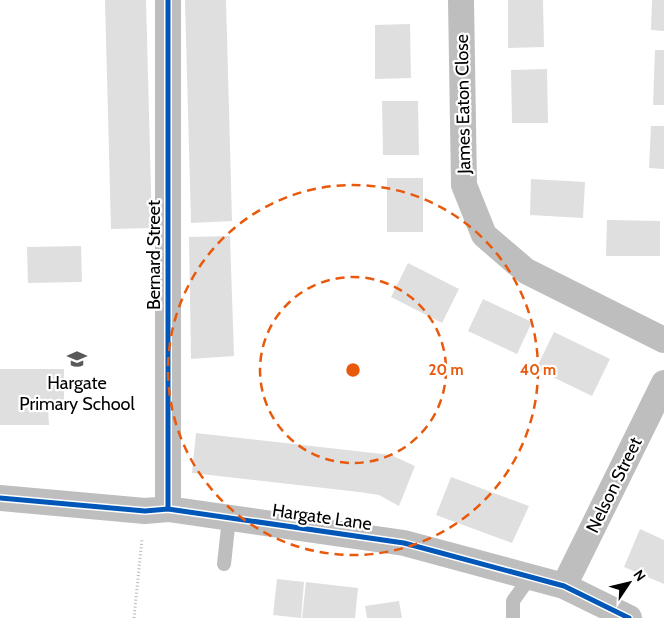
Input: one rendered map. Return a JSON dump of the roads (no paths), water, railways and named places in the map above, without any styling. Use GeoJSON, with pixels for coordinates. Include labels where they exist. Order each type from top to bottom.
{"type":"FeatureCollection","features":[{"type":"Feature","properties":{"kind":"street","name":"Bernard Street"},"geometry":{"type":"LineString","coordinates":[[157,510],[168,0]]}},
{"type":"Feature","properties":{"kind":"street","name":"James Eaton Close"},"geometry":{"type":"LineString","coordinates":[[461,0],[464,185],[484,235],[526,271],[664,340]]}},
{"type":"Feature","properties":{"kind":"street","name":"Nelson Street"},"geometry":{"type":"LineString","coordinates":[[564,586],[664,384]]}},
{"type":"Feature","properties":{"kind":"street","name":"Hargate Lane"},"geometry":{"type":"LineString","coordinates":[[0,498],[157,510],[404,543],[564,586],[629,618]]}},
{"type":"Feature","properties":{"kind":"lane"},"geometry":{"type":"LineString","coordinates":[[224,564],[228,518]]}},
{"type":"Feature","properties":{"kind":"lane"},"geometry":{"type":"LineString","coordinates":[[513,618],[513,601],[530,577]]}},
{"type":"Feature","properties":{"kind":"place","name":"Hargate Primary School"},"geometry":{"type":"Point","coordinates":[77,359]}}]}
